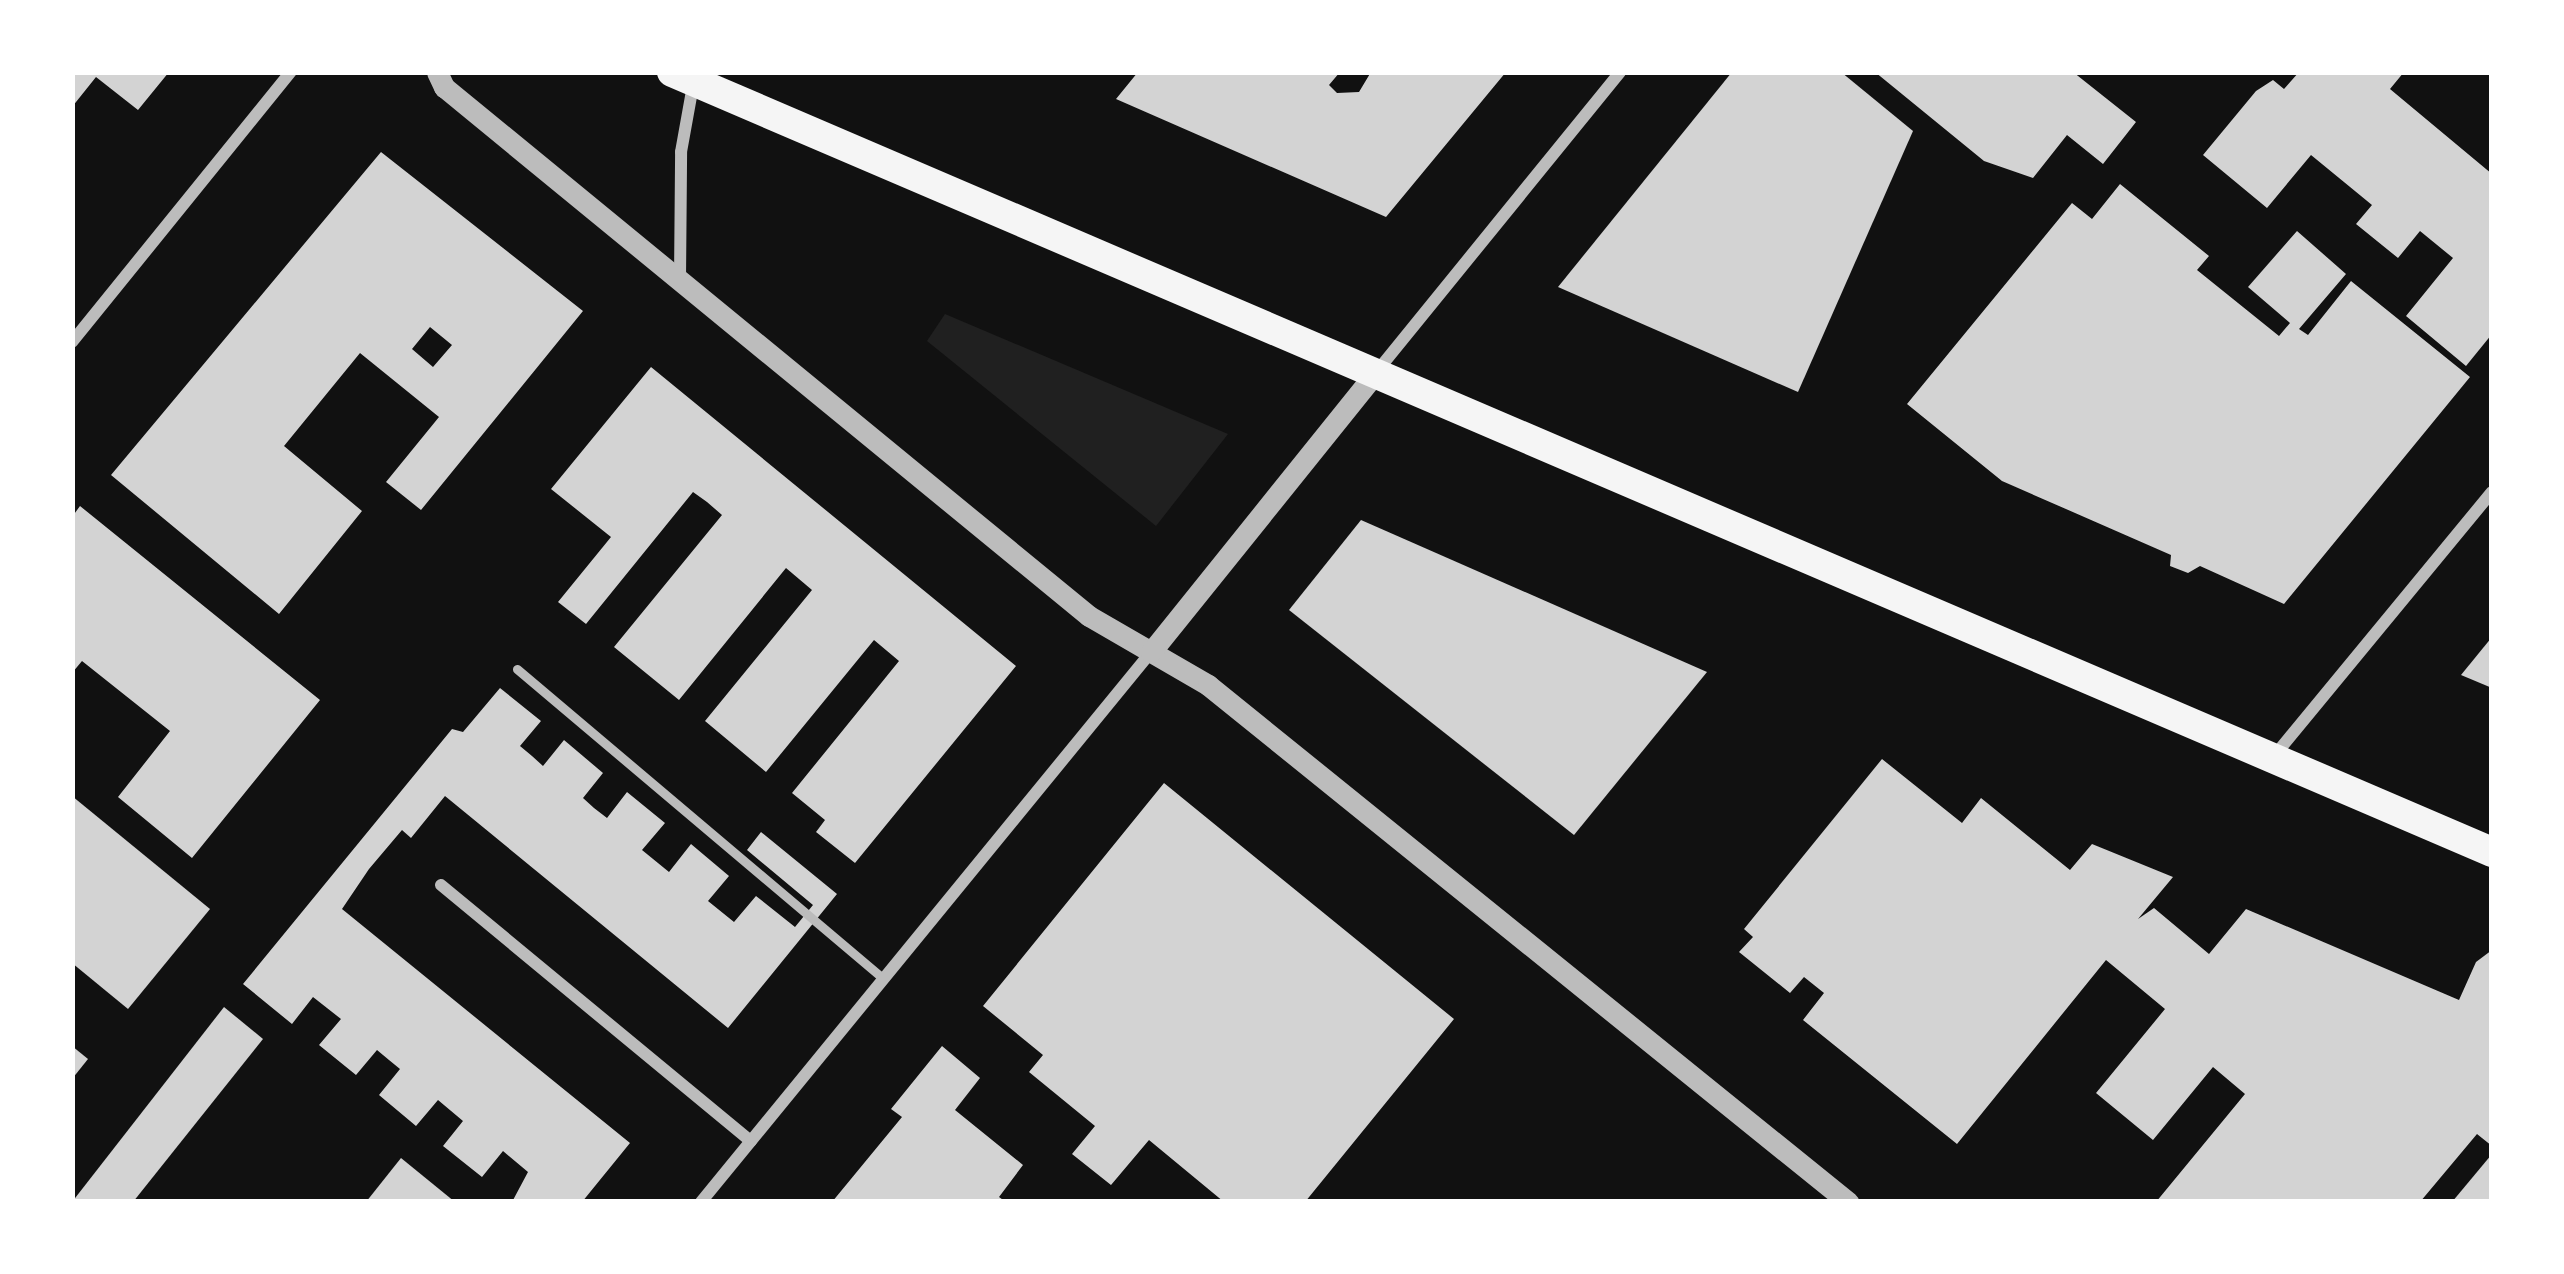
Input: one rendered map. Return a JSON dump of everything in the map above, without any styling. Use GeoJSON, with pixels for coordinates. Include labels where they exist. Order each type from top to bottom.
{"type":"FeatureCollection","features":[{"type":"Feature","properties":{"kind":"main road"},"geometry":{"type":"LineString","coordinates":[[687,75],[2492,852]]}},
{"type":"Feature","properties":{"kind":"street"},"geometry":{"type":"LineString","coordinates":[[72,342],[292,72]]}},
{"type":"Feature","properties":{"kind":"street"},"geometry":{"type":"LineString","coordinates":[[437,72],[444,87],[1089,616],[1208,685],[1848,1202]]}},
{"type":"Feature","properties":{"kind":"street"},"geometry":{"type":"LineString","coordinates":[[701,1202],[1620,72]]}},
{"type":"Feature","properties":{"kind":"street"},"geometry":{"type":"LineString","coordinates":[[680,281],[687,75]]}},
{"type":"Feature","properties":{"kind":"street"},"geometry":{"type":"LineString","coordinates":[[2273,758],[2492,492]]}},
{"type":"Feature","properties":{"kind":"street"},"geometry":{"type":"LineString","coordinates":[[441,885],[751,1141]]}},
{"type":"Feature","properties":{"kind":"lane"},"geometry":{"type":"LineString","coordinates":[[518,668],[884,980]]}},
{"type":"Feature","properties":{"kind":"shaded area"},"geometry":{"type":"Polygon","coordinates":[[[945,314],[1228,434],[1156,526],[927,341],[945,314]]]}},
{"type":"Feature","properties":{"kind":"building"},"geometry":{"type":"Polygon","coordinates":[[[72,72],[169,72],[138,110],[96,77],[72,107],[72,72]]]}},
{"type":"Feature","properties":{"kind":"building"},"geometry":{"type":"Polygon","coordinates":[[[1138,72],[1340,72],[1329,85],[1337,93],[1359,92],[1371,72],[1506,72],[1386,217],[1116,99],[1138,72]]]}},
{"type":"Feature","properties":{"kind":"building"},"geometry":{"type":"Polygon","coordinates":[[[1732,72],[1841,72],[1913,131],[1798,392],[1558,287],[1732,72]]]}},
{"type":"Feature","properties":{"kind":"building"},"geometry":{"type":"Polygon","coordinates":[[[1875,72],[2073,72],[2136,122],[2103,164],[2067,135],[2033,178],[1984,161],[1875,72]]]}},
{"type":"Feature","properties":{"kind":"building"},"geometry":{"type":"Polygon","coordinates":[[[2299,72],[2404,72],[2390,89],[2492,174],[2492,334],[2466,366],[2406,316],[2453,258],[2420,231],[2398,258],[2356,224],[2372,205],[2311,155],[2267,208],[2203,155],[2256,91],[2273,80],[2284,89],[2299,72]]]}},
{"type":"Feature","properties":{"kind":"building"},"geometry":{"type":"Polygon","coordinates":[[[381,152],[583,311],[421,510],[386,482],[439,417],[360,353],[284,446],[362,511],[279,614],[111,475],[381,152]],[[430,327],[412,349],[433,367],[452,345],[430,327]]]}},
{"type":"Feature","properties":{"kind":"building"},"geometry":{"type":"Polygon","coordinates":[[[2120,184],[2209,256],[2197,270],[2279,336],[2290,323],[2248,287],[2297,231],[2346,274],[2299,329],[2308,335],[2351,281],[2470,377],[2284,604],[2200,566],[2188,573],[2170,566],[2171,555],[2002,481],[1907,404],[2072,203],[2092,219],[2120,184]]]}},
{"type":"Feature","properties":{"kind":"building"},"geometry":{"type":"Polygon","coordinates":[[[651,367],[1016,666],[855,863],[816,832],[825,820],[792,793],[899,661],[874,640],[766,772],[705,721],[812,590],[786,568],[679,700],[614,647],[722,515],[707,502],[693,492],[586,624],[558,602],[611,537],[551,489],[651,367]]]}},
{"type":"Feature","properties":{"kind":"building"},"geometry":{"type":"Polygon","coordinates":[[[80,506],[320,700],[192,858],[118,797],[170,731],[82,661],[72,673],[72,517],[80,506]]]}},
{"type":"Feature","properties":{"kind":"building"},"geometry":{"type":"Polygon","coordinates":[[[1361,520],[1707,672],[1574,835],[1289,610],[1361,520]]]}},
{"type":"Feature","properties":{"kind":"building"},"geometry":{"type":"Polygon","coordinates":[[[2492,637],[2492,688],[2461,675],[2492,637]]]}},
{"type":"Feature","properties":{"kind":"building"},"geometry":{"type":"Polygon","coordinates":[[[500,688],[541,721],[520,746],[543,766],[564,740],[603,773],[583,798],[594,808],[607,818],[627,792],[665,823],[642,850],[669,872],[691,844],[729,876],[708,901],[734,922],[756,896],[795,927],[813,905],[747,850],[761,832],[837,894],[728,1028],[445,796],[411,838],[402,830],[369,869],[342,909],[630,1143],[582,1202],[512,1202],[528,1172],[503,1151],[482,1177],[443,1146],[463,1121],[438,1100],[416,1126],[379,1095],[400,1069],[377,1050],[356,1075],[319,1045],[341,1019],[313,997],[292,1024],[243,984],[452,729],[463,732],[500,688]]]}},
{"type":"Feature","properties":{"kind":"building"},"geometry":{"type":"Polygon","coordinates":[[[1882,759],[1962,823],[1981,798],[2070,870],[2092,844],[2173,877],[2138,919],[2154,908],[2209,954],[2246,909],[2459,1000],[2476,962],[2492,950],[2492,1146],[2477,1134],[2420,1202],[2156,1202],[2245,1094],[2213,1067],[2153,1140],[2096,1093],[2165,1009],[2106,960],[1957,1144],[1803,1020],[1824,993],[1804,977],[1790,993],[1739,952],[1753,937],[1744,929],[1882,759]]]}},
{"type":"Feature","properties":{"kind":"building"},"geometry":{"type":"Polygon","coordinates":[[[1164,783],[1454,1019],[1305,1202],[1224,1202],[1149,1140],[1111,1185],[1072,1154],[1095,1126],[1029,1072],[1043,1055],[983,1006],[1164,783]]]}},
{"type":"Feature","properties":{"kind":"building"},"geometry":{"type":"Polygon","coordinates":[[[72,796],[210,909],[128,1009],[72,963],[72,796]]]}},
{"type":"Feature","properties":{"kind":"building"},"geometry":{"type":"Polygon","coordinates":[[[224,1007],[263,1039],[133,1202],[72,1202],[224,1007]]]}},
{"type":"Feature","properties":{"kind":"building"},"geometry":{"type":"Polygon","coordinates":[[[72,1046],[88,1059],[72,1079],[72,1046]]]}},
{"type":"Feature","properties":{"kind":"building"},"geometry":{"type":"Polygon","coordinates":[[[942,1046],[980,1078],[955,1110],[1023,1165],[999,1197],[1006,1202],[832,1202],[902,1117],[891,1109],[942,1046]]]}},
{"type":"Feature","properties":{"kind":"building"},"geometry":{"type":"Polygon","coordinates":[[[2492,1154],[2492,1202],[2452,1202],[2492,1154]]]}},
{"type":"Feature","properties":{"kind":"building"},"geometry":{"type":"Polygon","coordinates":[[[401,1158],[455,1202],[366,1202],[401,1158]]]}}]}
